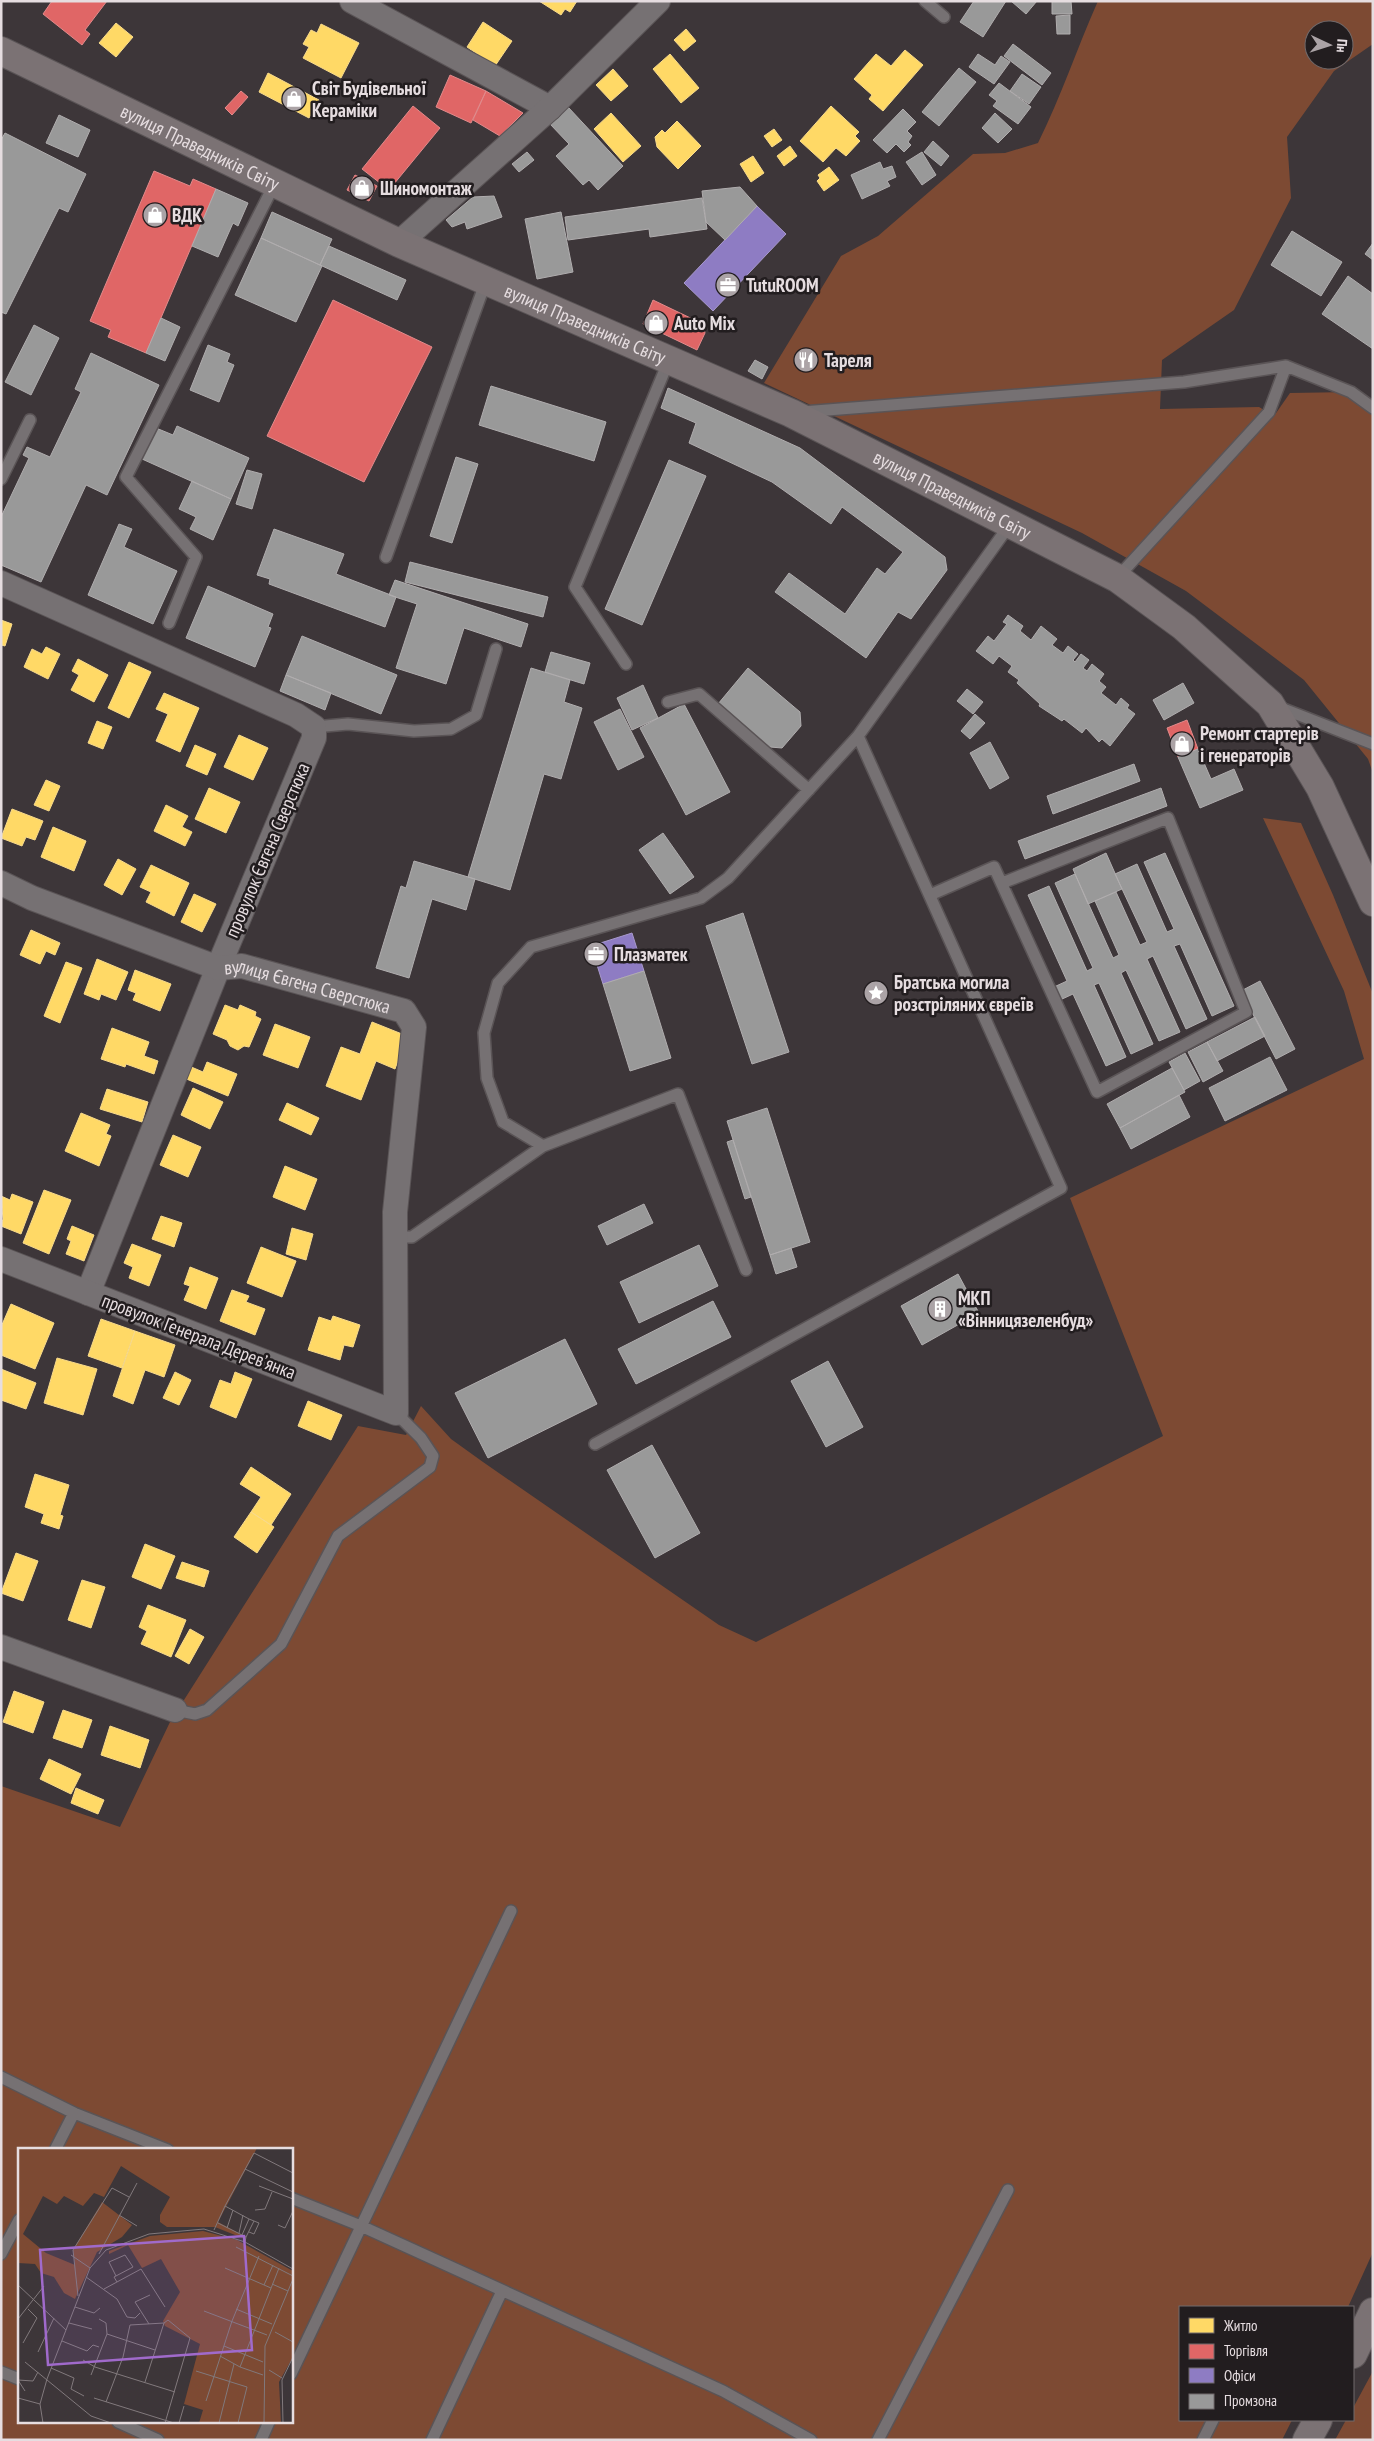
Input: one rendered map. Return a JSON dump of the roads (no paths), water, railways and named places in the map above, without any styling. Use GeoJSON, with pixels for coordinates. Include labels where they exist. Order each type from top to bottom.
{"type":"FeatureCollection","features":[{"type":"Feature","properties":{"kind":"main road","name":"вулиця Праведників Світу"},"geometry":{"type":"LineString","coordinates":[[1,51],[400,243],[791,413],[1117,578],[1184,627],[1270,704],[1320,787],[1373,902]]}},
{"type":"Feature","properties":{"kind":"main road"},"geometry":{"type":"LineString","coordinates":[[1354,2352],[1373,2312]]}},
{"type":"Feature","properties":{"kind":"main road"},"geometry":{"type":"LineString","coordinates":[[1308,2440],[1318,2421]]}},
{"type":"Feature","properties":{"kind":"street"},"geometry":{"type":"LineString","coordinates":[[352,1],[550,108]]}},
{"type":"Feature","properties":{"kind":"street"},"geometry":{"type":"LineString","coordinates":[[400,243],[550,108],[658,1]]}},
{"type":"Feature","properties":{"kind":"street"},"geometry":{"type":"LineString","coordinates":[[1,583],[296,715],[314,727]]}},
{"type":"Feature","properties":{"kind":"street","name":"провулок Євгена Сверстюка"},"geometry":{"type":"LineString","coordinates":[[88,1293],[218,968],[314,738],[314,727]]}},
{"type":"Feature","properties":{"kind":"street","name":"вулиця Євгена Сверстюка"},"geometry":{"type":"LineString","coordinates":[[1,883],[32,898],[218,968],[242,966],[404,1011],[414,1027],[395,1212],[396,1413]]}},
{"type":"Feature","properties":{"kind":"street","name":"провулок Генерала Деревʼянка"},"geometry":{"type":"LineString","coordinates":[[1,1259],[396,1413]]}},
{"type":"Feature","properties":{"kind":"street"},"geometry":{"type":"LineString","coordinates":[[1,1647],[175,1710]]}},
{"type":"Feature","properties":{"kind":"lane"},"geometry":{"type":"LineString","coordinates":[[925,1],[944,17]]}},
{"type":"Feature","properties":{"kind":"lane"},"geometry":{"type":"LineString","coordinates":[[169,623],[196,558],[126,477],[275,182]]}},
{"type":"Feature","properties":{"kind":"lane"},"geometry":{"type":"LineString","coordinates":[[386,557],[486,280]]}},
{"type":"Feature","properties":{"kind":"lane"},"geometry":{"type":"LineString","coordinates":[[626,664],[575,587],[668,360]]}},
{"type":"Feature","properties":{"kind":"lane"},"geometry":{"type":"LineString","coordinates":[[1117,578],[1269,412],[1286,366]]}},
{"type":"Feature","properties":{"kind":"lane"},"geometry":{"type":"LineString","coordinates":[[791,413],[1184,382],[1286,366],[1351,392],[1373,408]]}},
{"type":"Feature","properties":{"kind":"lane"},"geometry":{"type":"LineString","coordinates":[[1,480],[30,420]]}},
{"type":"Feature","properties":{"kind":"lane"},"geometry":{"type":"LineString","coordinates":[[543,1146],[503,1122],[487,1078],[484,1033],[498,983],[531,947],[701,898],[728,878],[858,736],[1011,524]]}},
{"type":"Feature","properties":{"kind":"lane"},"geometry":{"type":"LineString","coordinates":[[314,727],[348,724],[414,732],[451,728],[476,715],[496,649]]}},
{"type":"Feature","properties":{"kind":"lane"},"geometry":{"type":"LineString","coordinates":[[668,702],[700,694],[809,790]]}},
{"type":"Feature","properties":{"kind":"lane"},"geometry":{"type":"LineString","coordinates":[[1270,704],[1373,744]]}},
{"type":"Feature","properties":{"kind":"lane"},"geometry":{"type":"LineString","coordinates":[[595,1444],[1061,1188],[858,736]]}},
{"type":"Feature","properties":{"kind":"lane"},"geometry":{"type":"LineString","coordinates":[[930,895],[994,867],[1097,1092],[1246,1012],[1168,818],[1002,883]]}},
{"type":"Feature","properties":{"kind":"lane"},"geometry":{"type":"LineString","coordinates":[[395,1237],[412,1237],[543,1146],[678,1094],[746,1270]]}},
{"type":"Feature","properties":{"kind":"lane"},"geometry":{"type":"LineString","coordinates":[[175,1710],[195,1714],[207,1710],[281,1644],[338,1536],[430,1468],[433,1456],[421,1438],[396,1413]]}},
{"type":"Feature","properties":{"kind":"lane"},"geometry":{"type":"LineString","coordinates":[[292,2372],[511,1911]]}},
{"type":"Feature","properties":{"kind":"lane"},"geometry":{"type":"LineString","coordinates":[[1,2077],[74,2113],[163,2148]]}},
{"type":"Feature","properties":{"kind":"lane"},"geometry":{"type":"LineString","coordinates":[[56,2148],[74,2113]]}},
{"type":"Feature","properties":{"kind":"lane"},"geometry":{"type":"LineString","coordinates":[[878,2440],[1008,2190]]}},
{"type":"Feature","properties":{"kind":"lane"},"geometry":{"type":"LineString","coordinates":[[292,2198],[361,2226],[722,2391],[811,2440]]}},
{"type":"Feature","properties":{"kind":"lane"},"geometry":{"type":"LineString","coordinates":[[1,2254],[18,2222]]}},
{"type":"Feature","properties":{"kind":"lane"},"geometry":{"type":"LineString","coordinates":[[432,2440],[502,2291]]}},
{"type":"Feature","properties":{"kind":"lane"},"geometry":{"type":"LineString","coordinates":[[1,2372],[18,2379]]}},
{"type":"Feature","properties":{"kind":"lane"},"geometry":{"type":"LineString","coordinates":[[1203,2440],[1212,2421]]}},
{"type":"Feature","properties":{"kind":"lane"},"geometry":{"type":"LineString","coordinates":[[122,2424],[158,2440]]}},
{"type":"Feature","properties":{"kind":"lane"},"geometry":{"type":"LineString","coordinates":[[261,2440],[268,2424]]}},
{"type":"Feature","properties":{"kind":"place","name":"Світ Будівельної Кераміки"},"geometry":{"type":"Point","coordinates":[294,99]}},
{"type":"Feature","properties":{"kind":"place","name":"Шиномонтаж"},"geometry":{"type":"Point","coordinates":[362,188]}},
{"type":"Feature","properties":{"kind":"place","name":"ВДК"},"geometry":{"type":"Point","coordinates":[155,215]}},
{"type":"Feature","properties":{"kind":"place","name":"TutuROOM"},"geometry":{"type":"Point","coordinates":[728,285]}},
{"type":"Feature","properties":{"kind":"place","name":"Auto Mix"},"geometry":{"type":"Point","coordinates":[656,323]}},
{"type":"Feature","properties":{"kind":"place","name":"Тареля"},"geometry":{"type":"Point","coordinates":[806,360]}},
{"type":"Feature","properties":{"kind":"place","name":"Ремонт стартерів і генераторів"},"geometry":{"type":"Point","coordinates":[1182,744]}},
{"type":"Feature","properties":{"kind":"place","name":"Плазматек"},"geometry":{"type":"Point","coordinates":[596,954]}},
{"type":"Feature","properties":{"kind":"place","name":"Братська могила розстріляних євреїв"},"geometry":{"type":"Point","coordinates":[876,993]}},
{"type":"Feature","properties":{"kind":"place","name":"МКП «Вінницязеленбуд»"},"geometry":{"type":"Point","coordinates":[940,1309]}}]}
